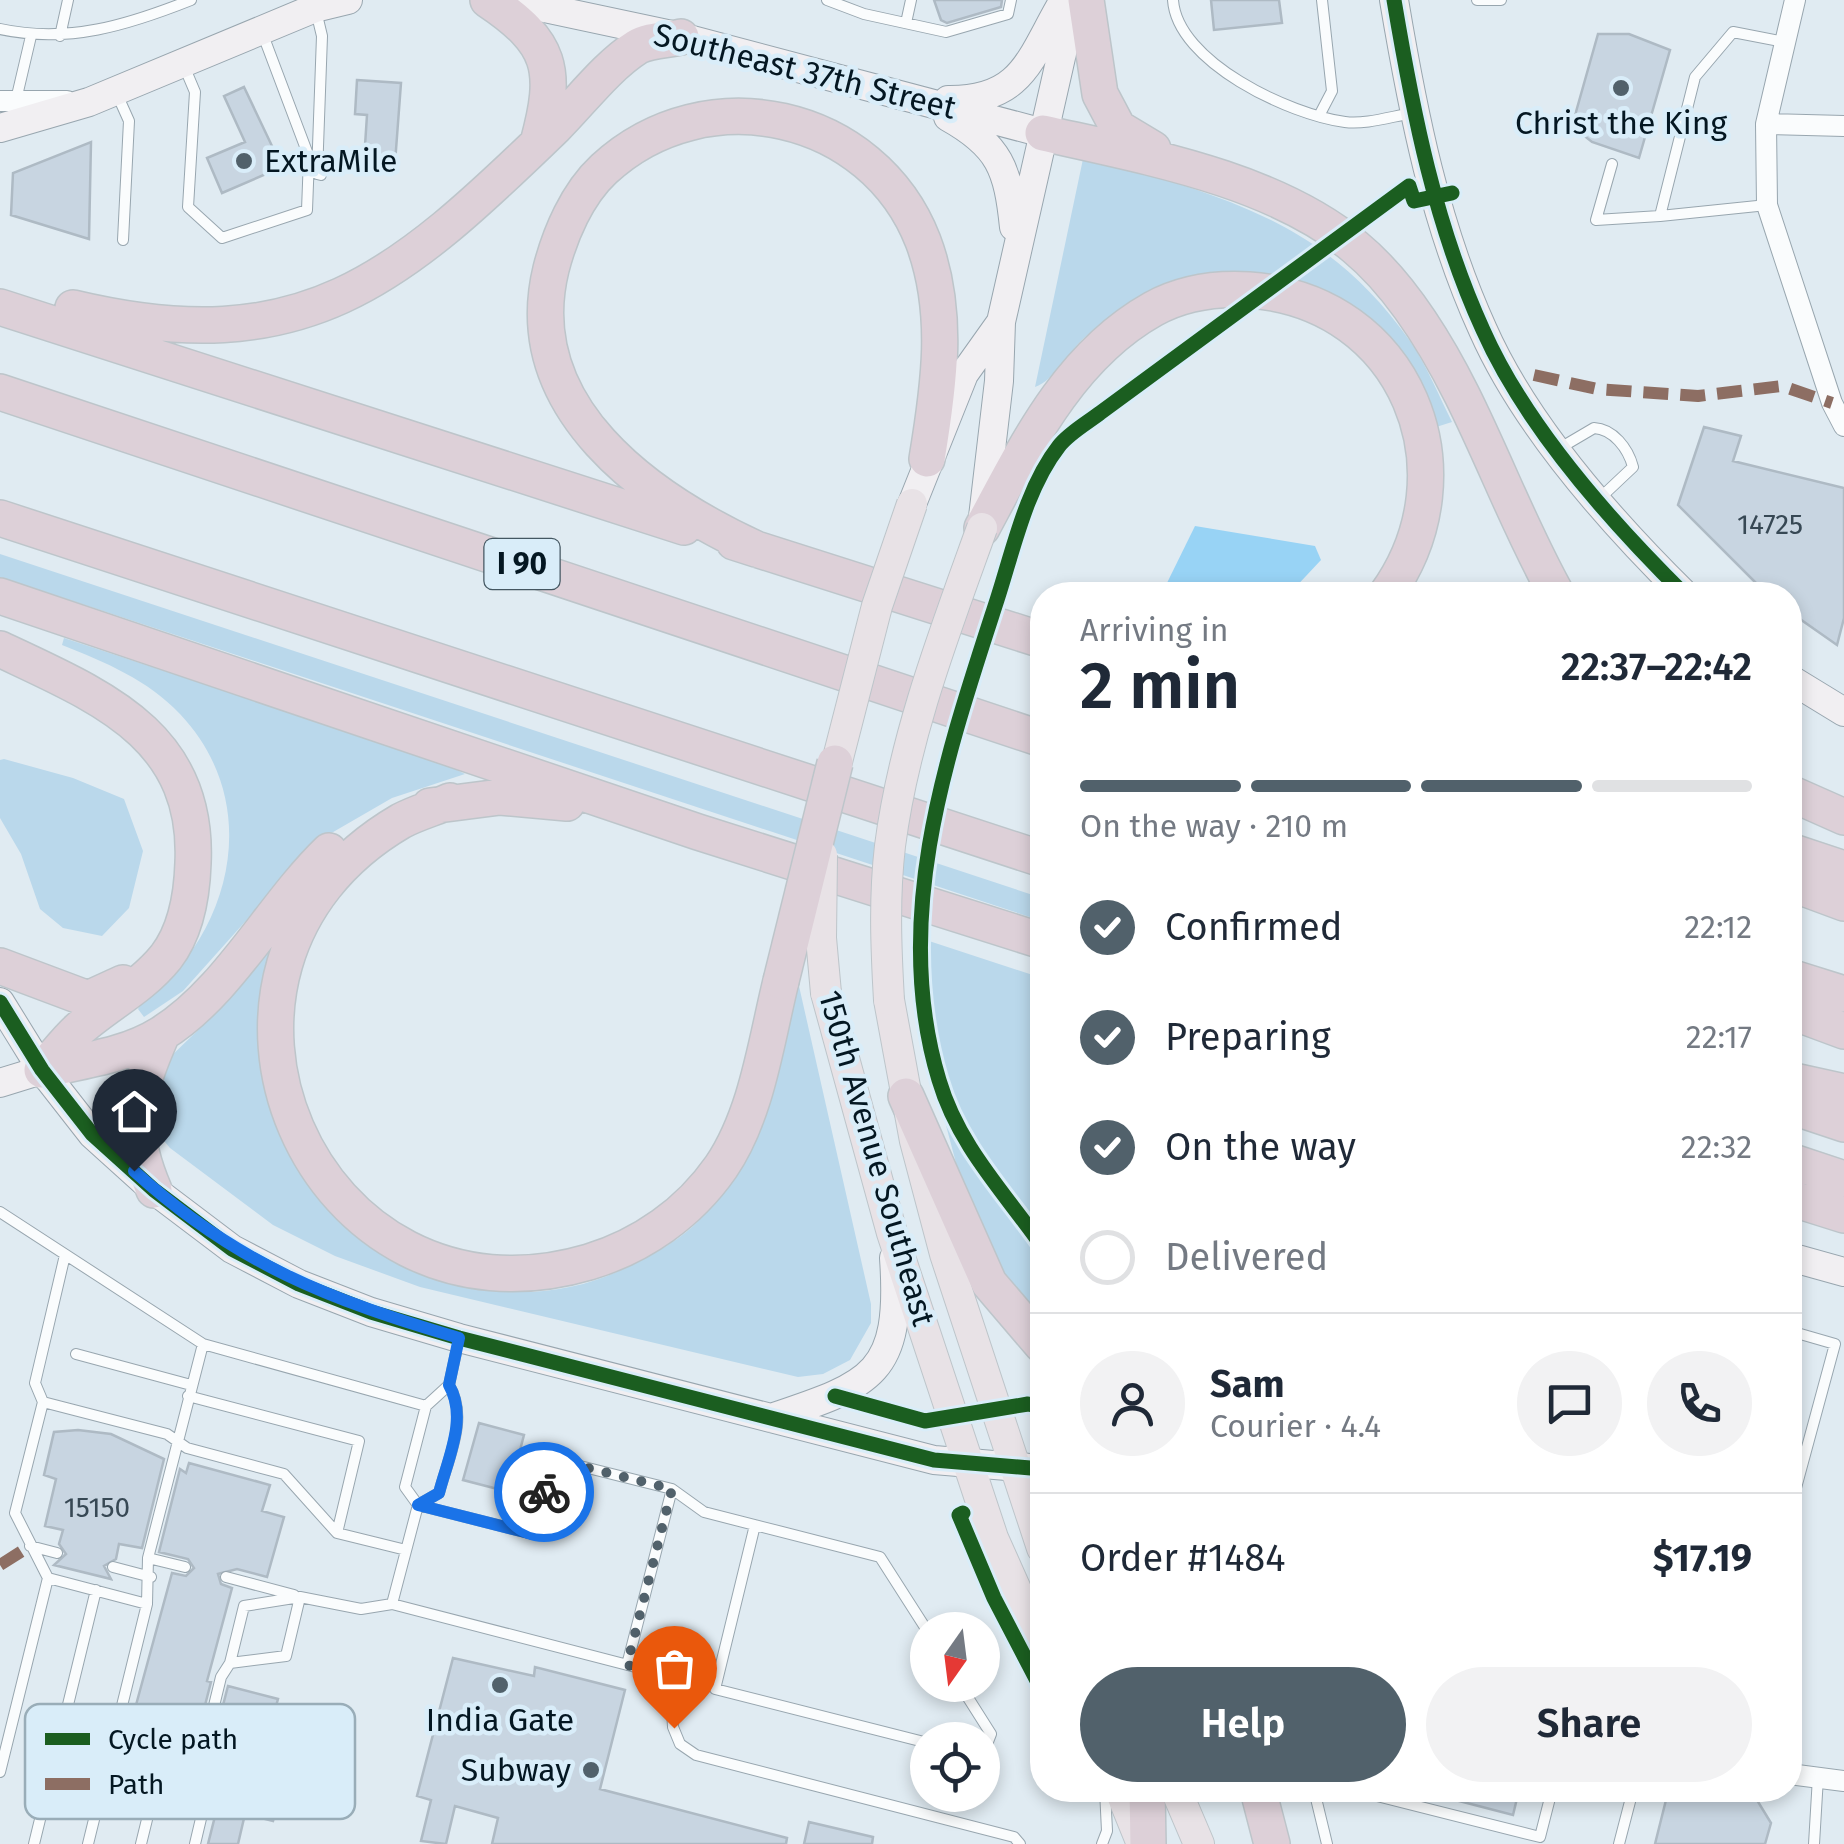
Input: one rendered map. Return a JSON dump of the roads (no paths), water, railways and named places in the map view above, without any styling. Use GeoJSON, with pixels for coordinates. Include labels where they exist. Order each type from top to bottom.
{"type":"FeatureCollection","features":[{"type":"Feature","properties":{"kind":"highway"},"geometry":{"type":"LineString","coordinates":[[488,0],[524,24],[538,40],[546,61],[550,86],[538,144]]}},
{"type":"Feature","properties":{"kind":"highway"},"geometry":{"type":"LineString","coordinates":[[1086,0],[1100,94],[1118,128],[1170,162]]}},
{"type":"Feature","properties":{"kind":"highway"},"geometry":{"type":"LineString","coordinates":[[0,287],[124,320],[191,328],[295,314],[356,289],[407,260],[538,144],[638,46],[681,38]]}},
{"type":"Feature","properties":{"kind":"highway"},"geometry":{"type":"LineString","coordinates":[[756,549],[693,520],[628,474],[592,435],[566,394],[552,358],[546,320],[548,284],[557,244],[572,213],[602,171],[670,128],[709,116],[751,115],[792,122],[862,156],[889,181],[910,212],[936,290],[939,384],[927,459]]}},
{"type":"Feature","properties":{"kind":"highway"},"geometry":{"type":"LineString","coordinates":[[1043,132],[1170,162],[1280,202],[1356,248],[1423,328],[1460,392],[1551,582]]}},
{"type":"Feature","properties":{"kind":"highway"},"geometry":{"type":"LineString","coordinates":[[982,528],[1031,436],[1068,383],[1100,348],[1156,307],[1172,301],[1223,288],[1267,291],[1302,300],[1346,322],[1380,351],[1411,400],[1426,459],[1427,502],[1416,541],[1393,582]]}},
{"type":"Feature","properties":{"kind":"highway"},"geometry":{"type":"LineString","coordinates":[[0,307],[1030,639]]}},
{"type":"Feature","properties":{"kind":"highway","name":"I 90"},"geometry":{"type":"LineString","coordinates":[[0,392],[1030,735]]}},
{"type":"Feature","properties":{"kind":"highway"},"geometry":{"type":"LineString","coordinates":[[0,518],[1030,855]]}},
{"type":"Feature","properties":{"kind":"highway"},"geometry":{"type":"LineString","coordinates":[[0,596],[698,832],[1030,937]]}},
{"type":"Feature","properties":{"kind":"highway"},"geometry":{"type":"LineString","coordinates":[[0,649],[106,702],[133,720],[175,770],[188,804],[194,844],[186,915],[166,956],[134,990],[79,1030],[42,1070]]}},
{"type":"Feature","properties":{"kind":"highway"},"geometry":{"type":"LineString","coordinates":[[450,801],[400,822],[350,862],[319,895],[290,952],[274,1031],[279,1082],[296,1133],[321,1174],[353,1211],[397,1243],[440,1264],[500,1272],[558,1271],[647,1238],[686,1208],[720,1168],[738,1137],[835,763]]}},
{"type":"Feature","properties":{"kind":"highway"},"geometry":{"type":"LineString","coordinates":[[42,1070],[114,1054],[162,1034],[204,996],[301,878],[336,844],[370,824],[450,801],[500,797],[574,804],[698,832]]}},
{"type":"Feature","properties":{"kind":"highway"},"geometry":{"type":"LineString","coordinates":[[1802,798],[1844,817]]}},
{"type":"Feature","properties":{"kind":"highway"},"geometry":{"type":"LineString","coordinates":[[1802,855],[1844,869]]}},
{"type":"Feature","properties":{"kind":"highway"},"geometry":{"type":"LineString","coordinates":[[1802,887],[1844,903]]}},
{"type":"Feature","properties":{"kind":"highway"},"geometry":{"type":"LineString","coordinates":[[959,916],[1030,946]]}},
{"type":"Feature","properties":{"kind":"highway"},"geometry":{"type":"LineString","coordinates":[[0,966],[88,999],[166,956]]}},
{"type":"Feature","properties":{"kind":"highway"},"geometry":{"type":"LineString","coordinates":[[1802,980],[1844,994]]}},
{"type":"Feature","properties":{"kind":"highway"},"geometry":{"type":"LineString","coordinates":[[1802,1015],[1844,1031]]}},
{"type":"Feature","properties":{"kind":"highway"},"geometry":{"type":"LineString","coordinates":[[154,1190],[138,1152],[136,1101],[162,1034]]}},
{"type":"Feature","properties":{"kind":"highway"},"geometry":{"type":"LineString","coordinates":[[1802,1083],[1844,1092]]}},
{"type":"Feature","properties":{"kind":"highway"},"geometry":{"type":"LineString","coordinates":[[906,1096],[989,1283],[1030,1331]]}},
{"type":"Feature","properties":{"kind":"highway"},"geometry":{"type":"LineString","coordinates":[[1802,1110],[1844,1124]]}},
{"type":"Feature","properties":{"kind":"highway"},"geometry":{"type":"LineString","coordinates":[[1802,1167],[1844,1179]]}},
{"type":"Feature","properties":{"kind":"highway"},"geometry":{"type":"LineString","coordinates":[[1802,1202],[1844,1215]]}},
{"type":"Feature","properties":{"kind":"highway"},"geometry":{"type":"LineString","coordinates":[[1145,1844],[1147,1802]]}},
{"type":"Feature","properties":{"kind":"highway"},"geometry":{"type":"LineString","coordinates":[[1261,1802],[1272,1844]]}},
{"type":"Feature","properties":{"kind":"main road"},"geometry":{"type":"LineString","coordinates":[[0,128],[116,92],[314,4],[348,0]]}},
{"type":"Feature","properties":{"kind":"main road","name":"Southeast 37th Street"},"geometry":{"type":"LineString","coordinates":[[507,0],[681,38],[1043,132]]}},
{"type":"Feature","properties":{"kind":"main road"},"geometry":{"type":"LineString","coordinates":[[916,99],[976,100],[1010,86],[1064,0]]}},
{"type":"Feature","properties":{"kind":"main road","name":"150th Avenue Southeast"},"geometry":{"type":"LineString","coordinates":[[1028,1467],[945,1254],[906,1096],[889,1000],[887,882],[900,782],[944,634],[982,528],[1000,382],[1000,322],[1074,0]]}},
{"type":"Feature","properties":{"kind":"main road"},"geometry":{"type":"LineString","coordinates":[[1394,0],[1434,197],[1484,333],[1558,449],[1597,500],[1673,582]]}},
{"type":"Feature","properties":{"kind":"main road"},"geometry":{"type":"LineString","coordinates":[[916,99],[979,134],[990,146],[1002,165],[1010,193],[1016,251]]}},
{"type":"Feature","properties":{"kind":"main road","name":"150th Avenue Southeast"},"geometry":{"type":"LineString","coordinates":[[1000,322],[964,374],[927,459],[877,606],[835,763],[820,894],[826,993],[892,1233],[994,1538],[1030,1620]]}},
{"type":"Feature","properties":{"kind":"main road"},"geometry":{"type":"LineString","coordinates":[[1802,686],[1844,712]]}},
{"type":"Feature","properties":{"kind":"main road"},"geometry":{"type":"LineString","coordinates":[[0,1002],[42,1070],[92,1134],[154,1190],[232,1249],[299,1284],[370,1312],[459,1338],[770,1419],[934,1460],[1028,1467]]}},
{"type":"Feature","properties":{"kind":"main road"},"geometry":{"type":"LineString","coordinates":[[0,1083],[42,1070]]}},
{"type":"Feature","properties":{"kind":"main road"},"geometry":{"type":"LineString","coordinates":[[770,1419],[848,1390],[878,1363],[898,1314],[892,1233]]}},
{"type":"Feature","properties":{"kind":"main road"},"geometry":{"type":"LineString","coordinates":[[1802,1260],[1844,1272]]}},
{"type":"Feature","properties":{"kind":"main road"},"geometry":{"type":"LineString","coordinates":[[1126,1802],[1145,1844]]}},
{"type":"Feature","properties":{"kind":"main road"},"geometry":{"type":"LineString","coordinates":[[1181,1802],[1199,1844]]}},
{"type":"Feature","properties":{"kind":"street"},"geometry":{"type":"LineString","coordinates":[[1795,0],[1766,124],[1767,205],[1843,425]]}},
{"type":"Feature","properties":{"kind":"street"},"geometry":{"type":"LineString","coordinates":[[8,100],[89,102]]}},
{"type":"Feature","properties":{"kind":"street"},"geometry":{"type":"LineString","coordinates":[[1766,124],[1844,126]]}},
{"type":"Feature","properties":{"kind":"street"},"geometry":{"type":"LineString","coordinates":[[1802,1775],[1844,1781]]}},
{"type":"Feature","properties":{"kind":"lane"},"geometry":{"type":"LineString","coordinates":[[60,36],[68,0]]}},
{"type":"Feature","properties":{"kind":"lane"},"geometry":{"type":"LineString","coordinates":[[0,29],[30,36],[60,36],[132,24],[191,0]]}},
{"type":"Feature","properties":{"kind":"lane"},"geometry":{"type":"LineString","coordinates":[[826,0],[864,14],[946,32],[1008,14],[1010,0]]}},
{"type":"Feature","properties":{"kind":"lane"},"geometry":{"type":"LineString","coordinates":[[906,23],[911,0]]}},
{"type":"Feature","properties":{"kind":"lane"},"geometry":{"type":"LineString","coordinates":[[1173,0],[1191,46],[1276,100],[1347,123],[1414,113]]}},
{"type":"Feature","properties":{"kind":"lane"},"geometry":{"type":"LineString","coordinates":[[1320,114],[1332,91],[1322,0]]}},
{"type":"Feature","properties":{"kind":"lane"},"geometry":{"type":"LineString","coordinates":[[1477,0],[1501,0]]}},
{"type":"Feature","properties":{"kind":"lane"},"geometry":{"type":"LineString","coordinates":[[314,4],[322,36],[317,174],[321,174]]}},
{"type":"Feature","properties":{"kind":"lane"},"geometry":{"type":"LineString","coordinates":[[182,62],[195,92],[188,207],[222,238],[307,210],[309,157],[261,29]]}},
{"type":"Feature","properties":{"kind":"lane"},"geometry":{"type":"LineString","coordinates":[[1660,216],[1695,77],[1733,32],[1785,42]]}},
{"type":"Feature","properties":{"kind":"lane"},"geometry":{"type":"LineString","coordinates":[[8,100],[30,36]]}},
{"type":"Feature","properties":{"kind":"lane"},"geometry":{"type":"LineString","coordinates":[[116,92],[129,121],[122,240]]}},
{"type":"Feature","properties":{"kind":"lane"},"geometry":{"type":"LineString","coordinates":[[1612,164],[1596,220],[1767,205]]}},
{"type":"Feature","properties":{"kind":"lane"},"geometry":{"type":"LineString","coordinates":[[1558,449],[1594,428],[1611,432],[1625,450],[1633,467],[1597,500]]}},
{"type":"Feature","properties":{"kind":"lane"},"geometry":{"type":"LineString","coordinates":[[0,1212],[203,1344],[426,1406]]}},
{"type":"Feature","properties":{"kind":"lane"},"geometry":{"type":"LineString","coordinates":[[0,1772],[48,1578],[15,1513],[43,1402],[35,1383],[64,1255]]}},
{"type":"Feature","properties":{"kind":"lane"},"geometry":{"type":"LineString","coordinates":[[1802,1335],[1835,1344],[1802,1466]]}},
{"type":"Feature","properties":{"kind":"lane"},"geometry":{"type":"LineString","coordinates":[[392,1604],[418,1505],[439,1493],[459,1415],[459,1401],[449,1385],[459,1338]]}},
{"type":"Feature","properties":{"kind":"lane"},"geometry":{"type":"LineString","coordinates":[[122,1704],[147,1604],[151,1577],[148,1558],[203,1344]]}},
{"type":"Feature","properties":{"kind":"lane"},"geometry":{"type":"LineString","coordinates":[[76,1354],[359,1440],[337,1533]]}},
{"type":"Feature","properties":{"kind":"lane"},"geometry":{"type":"LineString","coordinates":[[449,1385],[432,1395],[426,1406],[405,1487],[418,1505],[533,1534],[552,1459],[672,1489],[704,1512],[880,1557],[915,1612]]}},
{"type":"Feature","properties":{"kind":"lane"},"geometry":{"type":"LineString","coordinates":[[43,1402],[167,1434],[187,1448],[284,1474],[337,1533],[406,1550]]}},
{"type":"Feature","properties":{"kind":"lane"},"geometry":{"type":"LineString","coordinates":[[627,1665],[672,1489]]}},
{"type":"Feature","properties":{"kind":"lane"},"geometry":{"type":"LineString","coordinates":[[756,1525],[715,1689],[910,1738]]}},
{"type":"Feature","properties":{"kind":"lane"},"geometry":{"type":"LineString","coordinates":[[30,1546],[57,1553]]}},
{"type":"Feature","properties":{"kind":"lane"},"geometry":{"type":"LineString","coordinates":[[148,1558],[185,1567]]}},
{"type":"Feature","properties":{"kind":"lane"},"geometry":{"type":"LineString","coordinates":[[113,1567],[151,1577]]}},
{"type":"Feature","properties":{"kind":"lane"},"geometry":{"type":"LineString","coordinates":[[226,1577],[361,1609],[392,1604],[647,1670],[665,1684],[680,1744],[696,1755],[1014,1837],[1020,1844]]}},
{"type":"Feature","properties":{"kind":"lane"},"geometry":{"type":"LineString","coordinates":[[48,1578],[147,1604]]}},
{"type":"Feature","properties":{"kind":"lane"},"geometry":{"type":"LineString","coordinates":[[68,1704],[96,1590]]}},
{"type":"Feature","properties":{"kind":"lane"},"geometry":{"type":"LineString","coordinates":[[230,1664],[286,1656],[300,1597]]}},
{"type":"Feature","properties":{"kind":"lane"},"geometry":{"type":"LineString","coordinates":[[215,1704],[221,1678],[230,1664],[244,1606],[300,1597]]}},
{"type":"Feature","properties":{"kind":"lane"},"geometry":{"type":"LineString","coordinates":[[1802,1775],[1814,1844]]}},
{"type":"Feature","properties":{"kind":"lane"},"geometry":{"type":"LineString","coordinates":[[1102,1844],[1107,1830],[1106,1802]]}},
{"type":"Feature","properties":{"kind":"lane"},"geometry":{"type":"LineString","coordinates":[[1317,1802],[1326,1844]]}},
{"type":"Feature","properties":{"kind":"lane"},"geometry":{"type":"LineString","coordinates":[[1401,1802],[1540,1837],[1549,1802]]}},
{"type":"Feature","properties":{"kind":"lane"},"geometry":{"type":"LineString","coordinates":[[1619,1844],[1630,1802]]}},
{"type":"Feature","properties":{"kind":"lane"},"geometry":{"type":"LineString","coordinates":[[34,1844],[40,1819]]}},
{"type":"Feature","properties":{"kind":"lane"},"geometry":{"type":"LineString","coordinates":[[88,1844],[94,1819]]}},
{"type":"Feature","properties":{"kind":"lane"},"geometry":{"type":"LineString","coordinates":[[141,1844],[147,1819]]}},
{"type":"Feature","properties":{"kind":"lane"},"geometry":{"type":"LineString","coordinates":[[195,1844],[201,1819]]}},
{"type":"Feature","properties":{"kind":"water"},"geometry":{"type":"Polygon","coordinates":[[[1195,526],[1315,546],[1321,560],[1300,582],[1167,582],[1195,526]]]}},
{"type":"Feature","properties":{"kind":"place","name":"Christ the King"},"geometry":{"type":"Point","coordinates":[1621,88]}},
{"type":"Feature","properties":{"kind":"place","name":"ExtraMile"},"geometry":{"type":"Point","coordinates":[244,161]}},
{"type":"Feature","properties":{"kind":"place","name":"India Gate"},"geometry":{"type":"Point","coordinates":[500,1685]}},
{"type":"Feature","properties":{"kind":"place","name":"Subway"},"geometry":{"type":"Point","coordinates":[591,1770]}}]}
